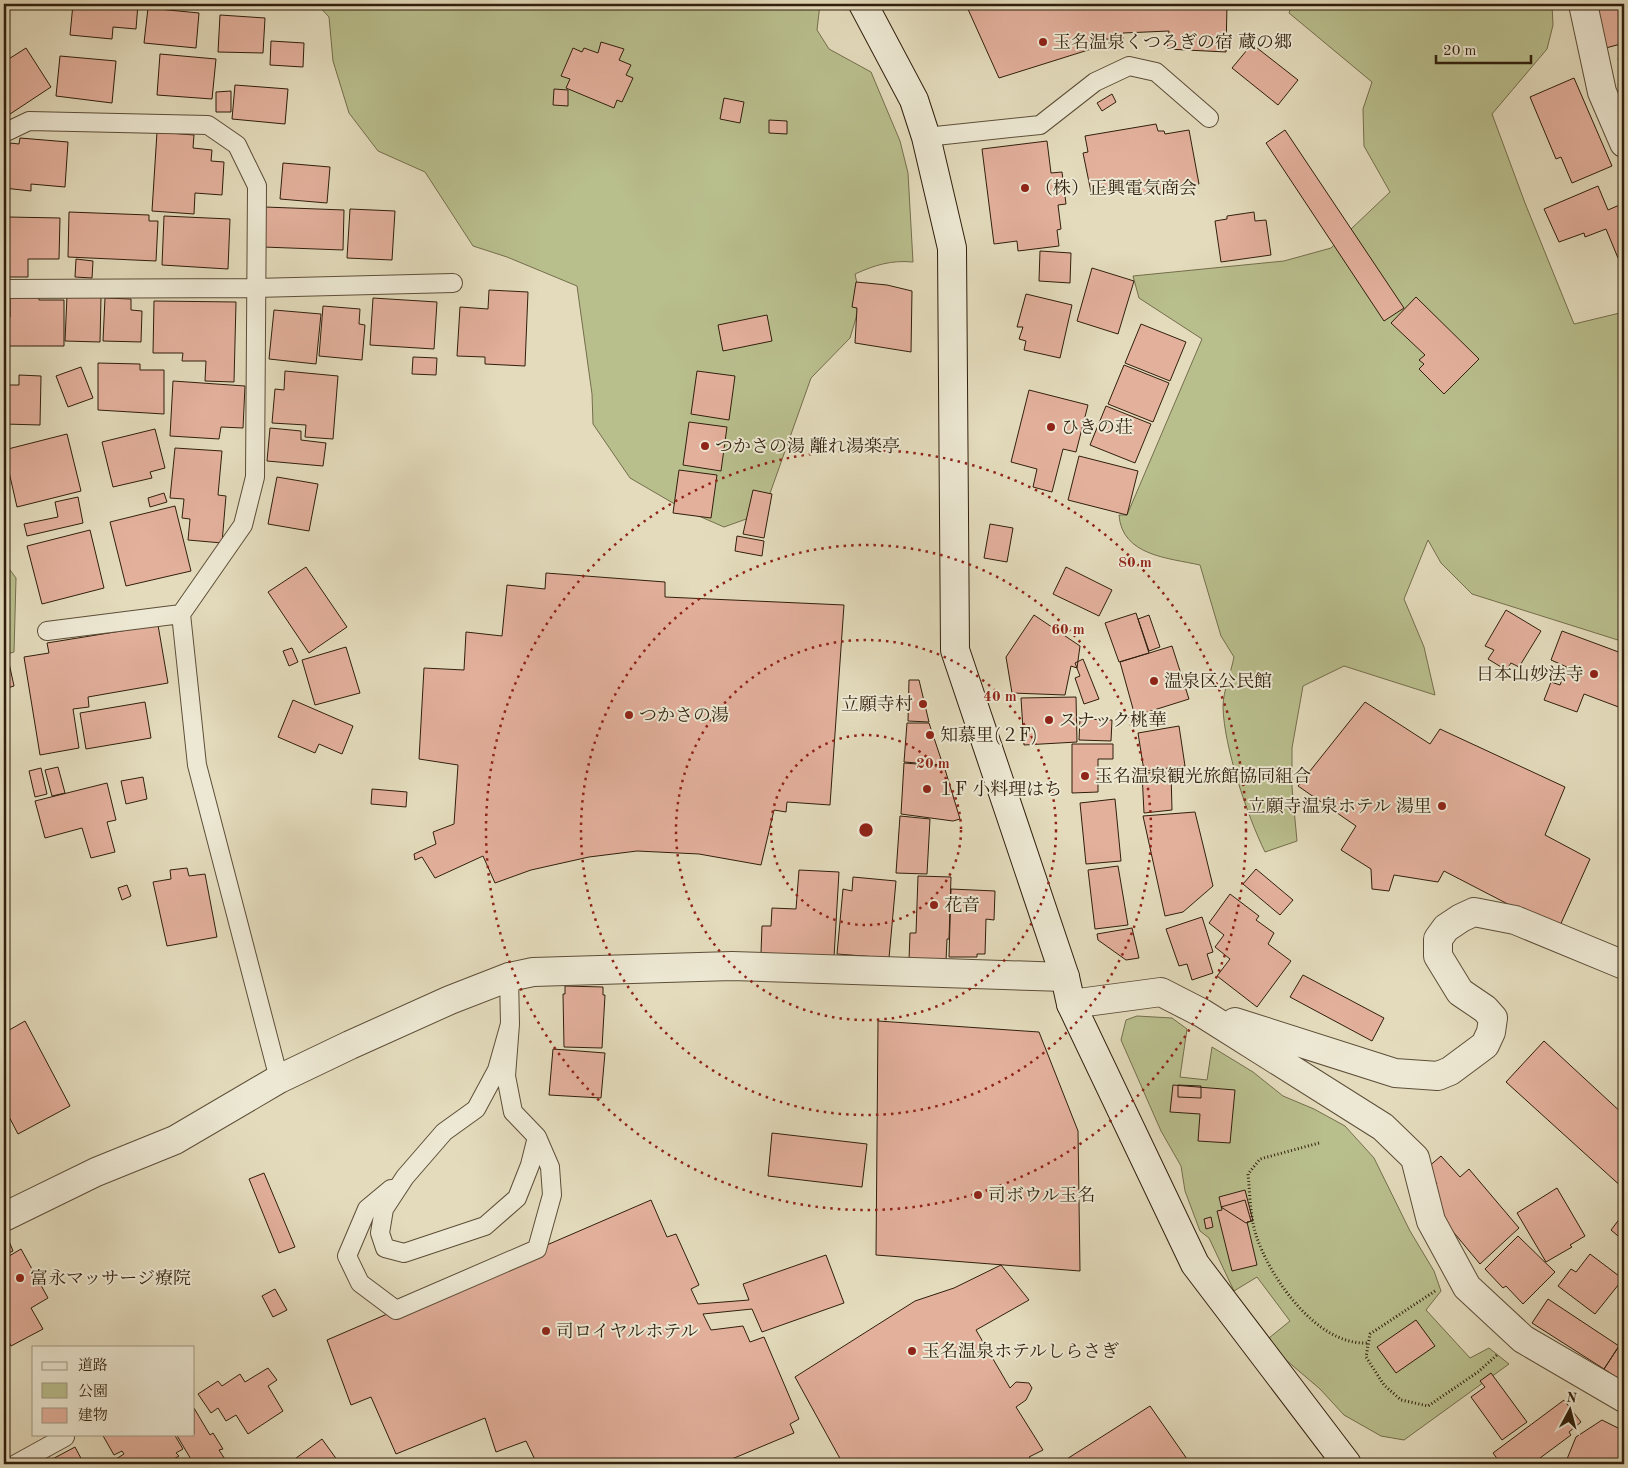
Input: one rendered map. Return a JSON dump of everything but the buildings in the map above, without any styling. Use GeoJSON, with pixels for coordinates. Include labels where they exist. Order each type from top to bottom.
{"type":"FeatureCollection","features":[{"type":"Feature","properties":{"kind":"street"},"geometry":{"type":"LineString","coordinates":[[863,4],[914,100],[926,137],[952,248],[955,650],[1065,977],[1071,1004],[1195,1264],[1347,1464]]}},
{"type":"Feature","properties":{"kind":"street"},"geometry":{"type":"LineString","coordinates":[[1583,4],[1602,92],[1624,143]]}},
{"type":"Feature","properties":{"kind":"street"},"geometry":{"type":"LineString","coordinates":[[1202,1013],[1395,1073],[1438,1076],[1450,1071],[1474,1055],[1484,1045],[1492,1025],[1493,1018],[1485,1009],[1460,992],[1438,956],[1438,939],[1446,928],[1461,918],[1474,912],[1515,920],[1624,965]]}},
{"type":"Feature","properties":{"kind":"street"},"geometry":{"type":"LineString","coordinates":[[4,1217],[96,1172],[174,1140],[279,1079],[450,1000],[509,977],[533,972],[732,966],[1065,977]]}},
{"type":"Feature","properties":{"kind":"street"},"geometry":{"type":"LineString","coordinates":[[1071,1004],[1161,992],[1202,1013],[1383,1127],[1415,1158],[1431,1221],[1467,1287],[1523,1338],[1624,1398]]}},
{"type":"Feature","properties":{"kind":"lane"},"geometry":{"type":"LineString","coordinates":[[926,137],[1040,125],[1095,82],[1128,66],[1156,72],[1210,118]]}},
{"type":"Feature","properties":{"kind":"lane"},"geometry":{"type":"LineString","coordinates":[[4,133],[29,121],[208,125],[237,145],[257,186],[254,288],[255,477],[243,525],[181,614],[197,764],[279,1079]]}},
{"type":"Feature","properties":{"kind":"lane"},"geometry":{"type":"LineString","coordinates":[[4,289],[254,288],[453,283]]}},
{"type":"Feature","properties":{"kind":"lane"},"geometry":{"type":"LineString","coordinates":[[47,631],[181,614]]}},
{"type":"Feature","properties":{"kind":"lane"},"geometry":{"type":"LineString","coordinates":[[405,1177],[367,1210],[347,1256],[360,1283],[396,1310],[537,1249],[552,1195],[550,1167],[537,1137],[513,1112],[506,1076],[510,1024],[509,977]]}},
{"type":"Feature","properties":{"kind":"lane"},"geometry":{"type":"LineString","coordinates":[[510,1024],[497,1070],[476,1109],[444,1132],[405,1177],[384,1209],[380,1233],[386,1248],[404,1253],[485,1226],[516,1198],[530,1165],[537,1137]]}},
{"type":"Feature","properties":{"kind":"lane"},"geometry":{"type":"LineString","coordinates":[[16,1464],[65,1437]]}},
{"type":"Feature","properties":{"kind":"path"},"geometry":{"type":"LineString","coordinates":[[1319,1143],[1260,1159],[1248,1174],[1256,1234],[1268,1265],[1312,1321],[1343,1340],[1368,1343]]}},
{"type":"Feature","properties":{"kind":"path"},"geometry":{"type":"LineString","coordinates":[[1440,1288],[1370,1334],[1366,1358],[1384,1385],[1401,1400],[1428,1406],[1478,1372],[1498,1355]]}},
{"type":"Feature","properties":{"kind":"green space"},"geometry":{"type":"Polygon","coordinates":[[[317,4],[820,4],[817,30],[829,49],[871,72],[900,141],[908,173],[913,262],[883,264],[855,274],[859,293],[856,318],[850,338],[811,378],[763,513],[724,527],[685,510],[630,478],[593,424],[592,394],[577,286],[507,257],[473,246],[425,172],[378,151],[349,113],[333,61],[329,17],[317,4]]]}},
{"type":"Feature","properties":{"kind":"green space"},"geometry":{"type":"Polygon","coordinates":[[[1292,4],[1552,4],[1553,25],[1547,49],[1492,114],[1525,203],[1574,324],[1624,312],[1624,614],[1621,641],[1472,594],[1441,563],[1428,540],[1404,599],[1424,647],[1435,695],[1344,666],[1303,686],[1292,748],[1292,787],[1297,841],[1265,852],[1238,781],[1224,723],[1223,701],[1234,657],[1221,636],[1200,565],[1162,557],[1138,547],[1122,529],[1119,515],[1127,515],[1202,339],[1139,298],[1133,276],[1284,261],[1331,248],[1390,192],[1364,146],[1363,109],[1372,82],[1289,13],[1292,4]]]}},
{"type":"Feature","properties":{"kind":"green space"},"geometry":{"type":"Polygon","coordinates":[[[4,562],[16,578],[14,652],[4,655],[4,562]]]}},
{"type":"Feature","properties":{"kind":"green space"},"geometry":{"type":"Polygon","coordinates":[[[1137,1016],[1172,1018],[1187,1029],[1180,1077],[1207,1080],[1212,1047],[1253,1072],[1283,1096],[1314,1109],[1345,1126],[1374,1158],[1410,1231],[1434,1271],[1441,1291],[1426,1310],[1470,1358],[1489,1348],[1509,1364],[1404,1440],[1381,1436],[1344,1415],[1320,1389],[1286,1360],[1269,1338],[1290,1321],[1257,1277],[1234,1291],[1209,1238],[1200,1231],[1185,1191],[1181,1166],[1161,1131],[1121,1040],[1126,1020],[1137,1016]]]}},
{"type":"Feature","properties":{"kind":"place","name":"玉名温泉くつろぎの宿 蔵の郷"},"geometry":{"type":"Point","coordinates":[1043,42]}},
{"type":"Feature","properties":{"kind":"place","name":"（株）正興電気商会"},"geometry":{"type":"Point","coordinates":[1025,188]}},
{"type":"Feature","properties":{"kind":"place","name":"ひきの荘"},"geometry":{"type":"Point","coordinates":[1051,427]}},
{"type":"Feature","properties":{"kind":"place","name":"つかさの湯 離れ湯楽亭"},"geometry":{"type":"Point","coordinates":[705,446]}},
{"type":"Feature","properties":{"kind":"place","name":"日本山妙法寺"},"geometry":{"type":"Point","coordinates":[1594,674]}},
{"type":"Feature","properties":{"kind":"place","name":"温泉区公民館"},"geometry":{"type":"Point","coordinates":[1154,681]}},
{"type":"Feature","properties":{"kind":"place","name":"立願寺村"},"geometry":{"type":"Point","coordinates":[923,704]}},
{"type":"Feature","properties":{"kind":"place","name":"つかさの湯"},"geometry":{"type":"Point","coordinates":[629,715]}},
{"type":"Feature","properties":{"kind":"place","name":"スナック桃華"},"geometry":{"type":"Point","coordinates":[1049,720]}},
{"type":"Feature","properties":{"kind":"place","name":"知慕里(２F)"},"geometry":{"type":"Point","coordinates":[930,735]}},
{"type":"Feature","properties":{"kind":"place","name":"玉名温泉観光旅館協同組合"},"geometry":{"type":"Point","coordinates":[1085,776]}},
{"type":"Feature","properties":{"kind":"place","name":"１F 小料理はち"},"geometry":{"type":"Point","coordinates":[927,789]}},
{"type":"Feature","properties":{"kind":"place","name":"立願寺温泉ホテル 湯里"},"geometry":{"type":"Point","coordinates":[1442,806]}},
{"type":"Feature","properties":{"kind":"place","name":"花音"},"geometry":{"type":"Point","coordinates":[934,905]}},
{"type":"Feature","properties":{"kind":"place","name":"司ボウル玉名"},"geometry":{"type":"Point","coordinates":[978,1195]}},
{"type":"Feature","properties":{"kind":"place","name":"富永マッサージ療院"},"geometry":{"type":"Point","coordinates":[20,1278]}},
{"type":"Feature","properties":{"kind":"place","name":"司ロイヤルホテル"},"geometry":{"type":"Point","coordinates":[546,1331]}},
{"type":"Feature","properties":{"kind":"place","name":"玉名温泉ホテルしらさぎ"},"geometry":{"type":"Point","coordinates":[912,1351]}}]}
